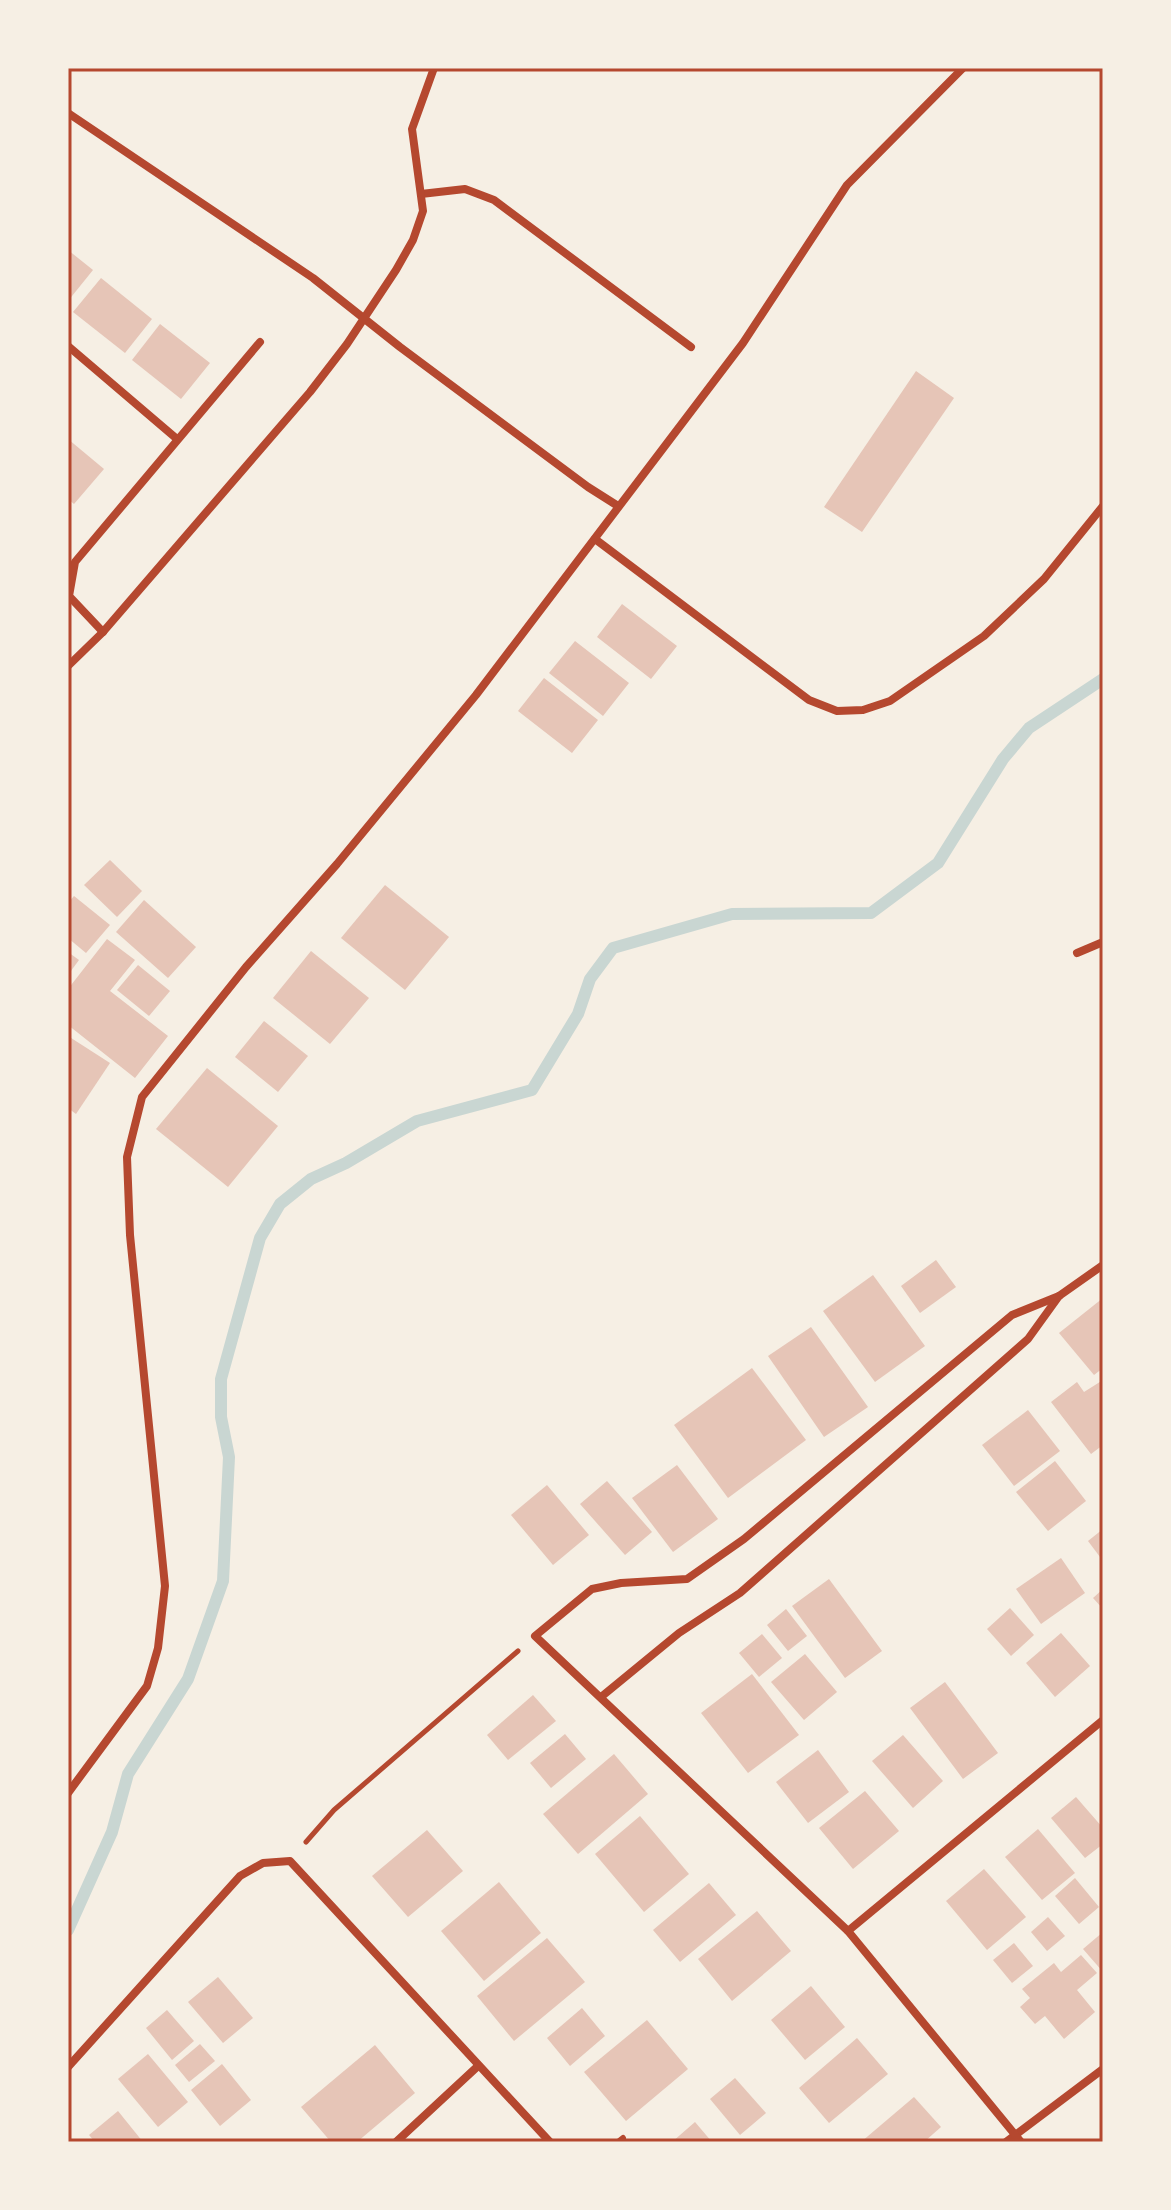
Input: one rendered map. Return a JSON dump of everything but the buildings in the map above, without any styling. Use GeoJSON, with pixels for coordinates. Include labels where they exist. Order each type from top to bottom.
{"type":"FeatureCollection","features":[{"type":"Feature","properties":{"kind":"street"},"geometry":{"type":"LineString","coordinates":[[68,666],[103,632],[310,392],[347,344],[396,270],[413,240],[423,211],[412,129],[434,68]]}},
{"type":"Feature","properties":{"kind":"street"},"geometry":{"type":"LineString","coordinates":[[68,1793],[147,1686],[158,1648],[165,1586],[130,1235],[127,1157],[142,1097],[246,967],[337,864],[466,708],[743,343],[847,185],[963,68]]}},
{"type":"Feature","properties":{"kind":"street"},"geometry":{"type":"LineString","coordinates":[[68,113],[300,270],[588,487],[618,506]]}},
{"type":"Feature","properties":{"kind":"street"},"geometry":{"type":"LineString","coordinates":[[421,194],[465,189],[494,200],[691,347]]}},
{"type":"Feature","properties":{"kind":"street"},"geometry":{"type":"LineString","coordinates":[[103,632],[69,596],[75,562],[260,342]]}},
{"type":"Feature","properties":{"kind":"street"},"geometry":{"type":"LineString","coordinates":[[68,346],[177,439]]}},
{"type":"Feature","properties":{"kind":"street"},"geometry":{"type":"LineString","coordinates":[[595,539],[809,700],[837,711],[863,710],[890,701],[984,636],[1044,579],[1103,506]]}},
{"type":"Feature","properties":{"kind":"street"},"geometry":{"type":"LineString","coordinates":[[1077,953],[1103,942]]}},
{"type":"Feature","properties":{"kind":"street"},"geometry":{"type":"LineString","coordinates":[[1018,2139],[848,1931],[535,1636],[592,1589],[621,1583],[687,1579],[744,1539],[1012,1315],[1059,1296],[1103,1265]]}},
{"type":"Feature","properties":{"kind":"street"},"geometry":{"type":"LineString","coordinates":[[601,1697],[679,1633],[740,1593],[1028,1339],[1059,1296]]}},
{"type":"Feature","properties":{"kind":"street"},"geometry":{"type":"LineString","coordinates":[[848,1931],[1103,1720]]}},
{"type":"Feature","properties":{"kind":"street"},"geometry":{"type":"LineString","coordinates":[[68,2067],[240,1876],[263,1863],[290,1861],[550,2142]]}},
{"type":"Feature","properties":{"kind":"street"},"geometry":{"type":"LineString","coordinates":[[396,2142],[478,2066]]}},
{"type":"Feature","properties":{"kind":"street"},"geometry":{"type":"LineString","coordinates":[[1006,2142],[1018,2139],[1103,2069]]}},
{"type":"Feature","properties":{"kind":"path"},"geometry":{"type":"LineString","coordinates":[[290,1861],[334,1810],[535,1636]]}},
{"type":"Feature","properties":{"kind":"waterway"},"geometry":{"type":"LineString","coordinates":[[68,1930],[112,1832],[128,1774],[188,1679],[223,1581],[229,1457],[221,1417],[221,1379],[260,1238],[280,1204],[311,1179],[346,1163],[417,1121],[532,1090],[578,1014],[590,979],[613,948],[732,914],[871,913],[938,863],[1003,759],[1029,728],[1103,679]]}}]}
